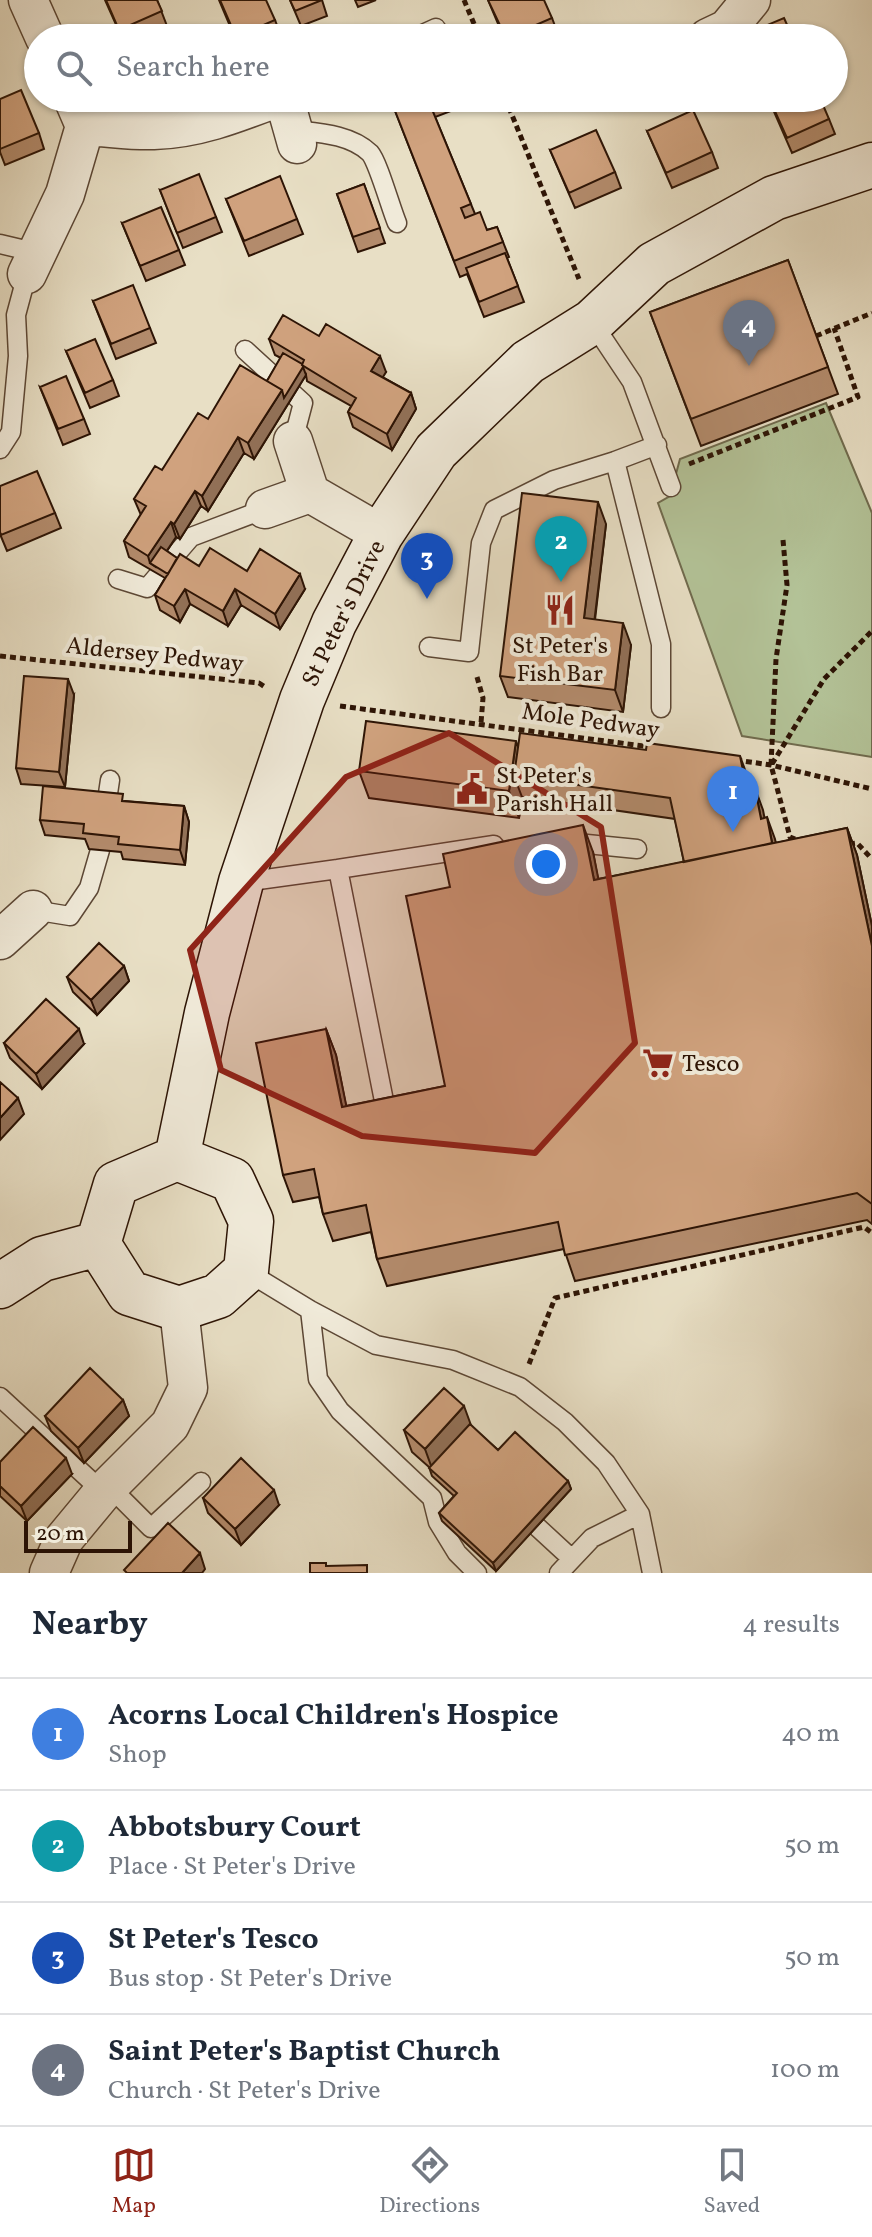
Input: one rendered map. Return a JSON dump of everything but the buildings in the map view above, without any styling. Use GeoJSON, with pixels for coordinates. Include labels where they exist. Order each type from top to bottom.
{"type":"FeatureCollection","features":[{"type":"Feature","properties":{"kind":"street"},"geometry":{"type":"LineString","coordinates":[[28,0],[39,24]]}},
{"type":"Feature","properties":{"kind":"street"},"geometry":{"type":"LineString","coordinates":[[731,24],[751,0]]}},
{"type":"Feature","properties":{"kind":"street"},"geometry":{"type":"LineString","coordinates":[[32,264],[65,194],[79,112],[155,130],[194,125],[233,115],[288,118]]}},
{"type":"Feature","properties":{"kind":"street","name":"St Peter's Drive"},"geometry":{"type":"LineString","coordinates":[[177,1158],[207,1013],[241,882],[302,700],[334,623],[381,534],[436,451],[528,362],[592,322],[654,264],[774,198],[872,165]]}},
{"type":"Feature","properties":{"kind":"street"},"geometry":{"type":"LineString","coordinates":[[293,441],[310,493],[381,534]]}},
{"type":"Feature","properties":{"kind":"street"},"geometry":{"type":"LineString","coordinates":[[265,509],[310,493]]}},
{"type":"Feature","properties":{"kind":"street"},"geometry":{"type":"LineString","coordinates":[[0,940],[33,910]]}},
{"type":"Feature","properties":{"kind":"street"},"geometry":{"type":"LineString","coordinates":[[177,1158],[232,1180],[251,1221],[246,1271],[218,1296],[179,1309],[129,1293],[98,1244],[116,1184],[177,1158]]}},
{"type":"Feature","properties":{"kind":"street"},"geometry":{"type":"LineString","coordinates":[[0,1286],[42,1259],[98,1244]]}},
{"type":"Feature","properties":{"kind":"street"},"geometry":{"type":"LineString","coordinates":[[49,1573],[64,1539],[106,1489],[170,1425],[188,1388],[179,1309]]}},
{"type":"Feature","properties":{"kind":"lane"},"geometry":{"type":"LineString","coordinates":[[288,118],[352,141],[372,155],[397,223]]}},
{"type":"Feature","properties":{"kind":"lane"},"geometry":{"type":"LineString","coordinates":[[0,244],[32,264],[16,315],[18,356],[11,432],[0,449]]}},
{"type":"Feature","properties":{"kind":"lane"},"geometry":{"type":"LineString","coordinates":[[592,322],[632,382],[668,479]]}},
{"type":"Feature","properties":{"kind":"lane"},"geometry":{"type":"LineString","coordinates":[[245,350],[303,403],[293,441]]}},
{"type":"Feature","properties":{"kind":"lane"},"geometry":{"type":"LineString","coordinates":[[429,647],[469,652],[481,543],[494,510],[554,480],[657,445]]}},
{"type":"Feature","properties":{"kind":"lane"},"geometry":{"type":"LineString","coordinates":[[615,461],[661,644],[661,708]]}},
{"type":"Feature","properties":{"kind":"lane"},"geometry":{"type":"LineString","coordinates":[[118,579],[147,588],[191,537],[265,509]]}},
{"type":"Feature","properties":{"kind":"lane"},"geometry":{"type":"LineString","coordinates":[[106,807],[110,780]]}},
{"type":"Feature","properties":{"kind":"lane"},"geometry":{"type":"LineString","coordinates":[[552,841],[637,849]]}},
{"type":"Feature","properties":{"kind":"lane"},"geometry":{"type":"LineString","coordinates":[[241,882],[510,843]]}},
{"type":"Feature","properties":{"kind":"lane"},"geometry":{"type":"LineString","coordinates":[[33,910],[70,916],[89,888],[100,850]]}},
{"type":"Feature","properties":{"kind":"lane"},"geometry":{"type":"LineString","coordinates":[[338,869],[384,1101]]}},
{"type":"Feature","properties":{"kind":"lane"},"geometry":{"type":"LineString","coordinates":[[246,1271],[376,1345],[453,1360],[520,1387],[565,1422],[606,1463],[640,1514],[652,1573]]}},
{"type":"Feature","properties":{"kind":"lane"},"geometry":{"type":"LineString","coordinates":[[310,1310],[318,1379],[340,1411],[441,1507],[438,1522],[457,1553],[477,1573]]}},
{"type":"Feature","properties":{"kind":"lane"},"geometry":{"type":"LineString","coordinates":[[0,1397],[151,1528],[201,1482]]}},
{"type":"Feature","properties":{"kind":"lane"},"geometry":{"type":"LineString","coordinates":[[509,1501],[572,1559]]}},
{"type":"Feature","properties":{"kind":"lane"},"geometry":{"type":"LineString","coordinates":[[559,1573],[592,1538],[640,1514]]}},
{"type":"Feature","properties":{"kind":"path"},"geometry":{"type":"LineString","coordinates":[[464,0],[474,24]]}},
{"type":"Feature","properties":{"kind":"path"},"geometry":{"type":"LineString","coordinates":[[511,112],[576,270],[592,322]]}},
{"type":"Feature","properties":{"kind":"path"},"geometry":{"type":"LineString","coordinates":[[816,336],[872,313]]}},
{"type":"Feature","properties":{"kind":"path"},"geometry":{"type":"LineString","coordinates":[[668,479],[858,397],[834,328]]}},
{"type":"Feature","properties":{"kind":"path"},"geometry":{"type":"LineString","coordinates":[[783,540],[787,585],[776,659],[771,765],[790,837],[802,843]]}},
{"type":"Feature","properties":{"kind":"path"},"geometry":{"type":"LineString","coordinates":[[771,765],[824,679],[872,631]]}},
{"type":"Feature","properties":{"kind":"path"},"geometry":{"type":"LineString","coordinates":[[469,652],[483,698],[481,723]]}},
{"type":"Feature","properties":{"kind":"path","name":"Aldersey Pedway"},"geometry":{"type":"LineString","coordinates":[[0,656],[259,683],[285,697],[302,700]]}},
{"type":"Feature","properties":{"kind":"path","name":"Mole Pedway"},"geometry":{"type":"LineString","coordinates":[[302,700],[664,749]]}},
{"type":"Feature","properties":{"kind":"path"},"geometry":{"type":"LineString","coordinates":[[725,758],[771,765],[872,789]]}},
{"type":"Feature","properties":{"kind":"path"},"geometry":{"type":"LineString","coordinates":[[843,845],[857,843],[872,861]]}},
{"type":"Feature","properties":{"kind":"path"},"geometry":{"type":"LineString","coordinates":[[520,1387],[555,1298],[864,1227],[872,1233]]}},
{"type":"Feature","properties":{"kind":"highlighted area"},"geometry":{"type":"Polygon","coordinates":[[[449,733],[601,827],[635,1043],[535,1153],[362,1136],[221,1070],[190,950],[346,777],[449,733]]]}},
{"type":"Feature","properties":{"kind":"green space"},"geometry":{"type":"Polygon","coordinates":[[[826,403],[872,513],[872,757],[742,736],[658,503],[670,496],[680,459],[826,403]]]}},
{"type":"Feature","properties":{"kind":"place","name":"Saint Peter's Baptist Church"},"geometry":{"type":"Point","coordinates":[749,366]}},
{"type":"Feature","properties":{"kind":"place","name":"Abbotsbury Court"},"geometry":{"type":"Point","coordinates":[561,582]}},
{"type":"Feature","properties":{"kind":"place","name":"St Peter's Tesco"},"geometry":{"type":"Point","coordinates":[427,599]}},
{"type":"Feature","properties":{"kind":"place","name":"St Peter's Fish Bar"},"geometry":{"type":"Point","coordinates":[560,610]}},
{"type":"Feature","properties":{"kind":"place","name":"St Peter's Parish Hall"},"geometry":{"type":"Point","coordinates":[472,789]}},
{"type":"Feature","properties":{"kind":"place","name":"Acorns Local Children's Hospice"},"geometry":{"type":"Point","coordinates":[733,832]}},
{"type":"Feature","properties":{"kind":"place","name":"Tesco"},"geometry":{"type":"Point","coordinates":[658,1063]}}]}
